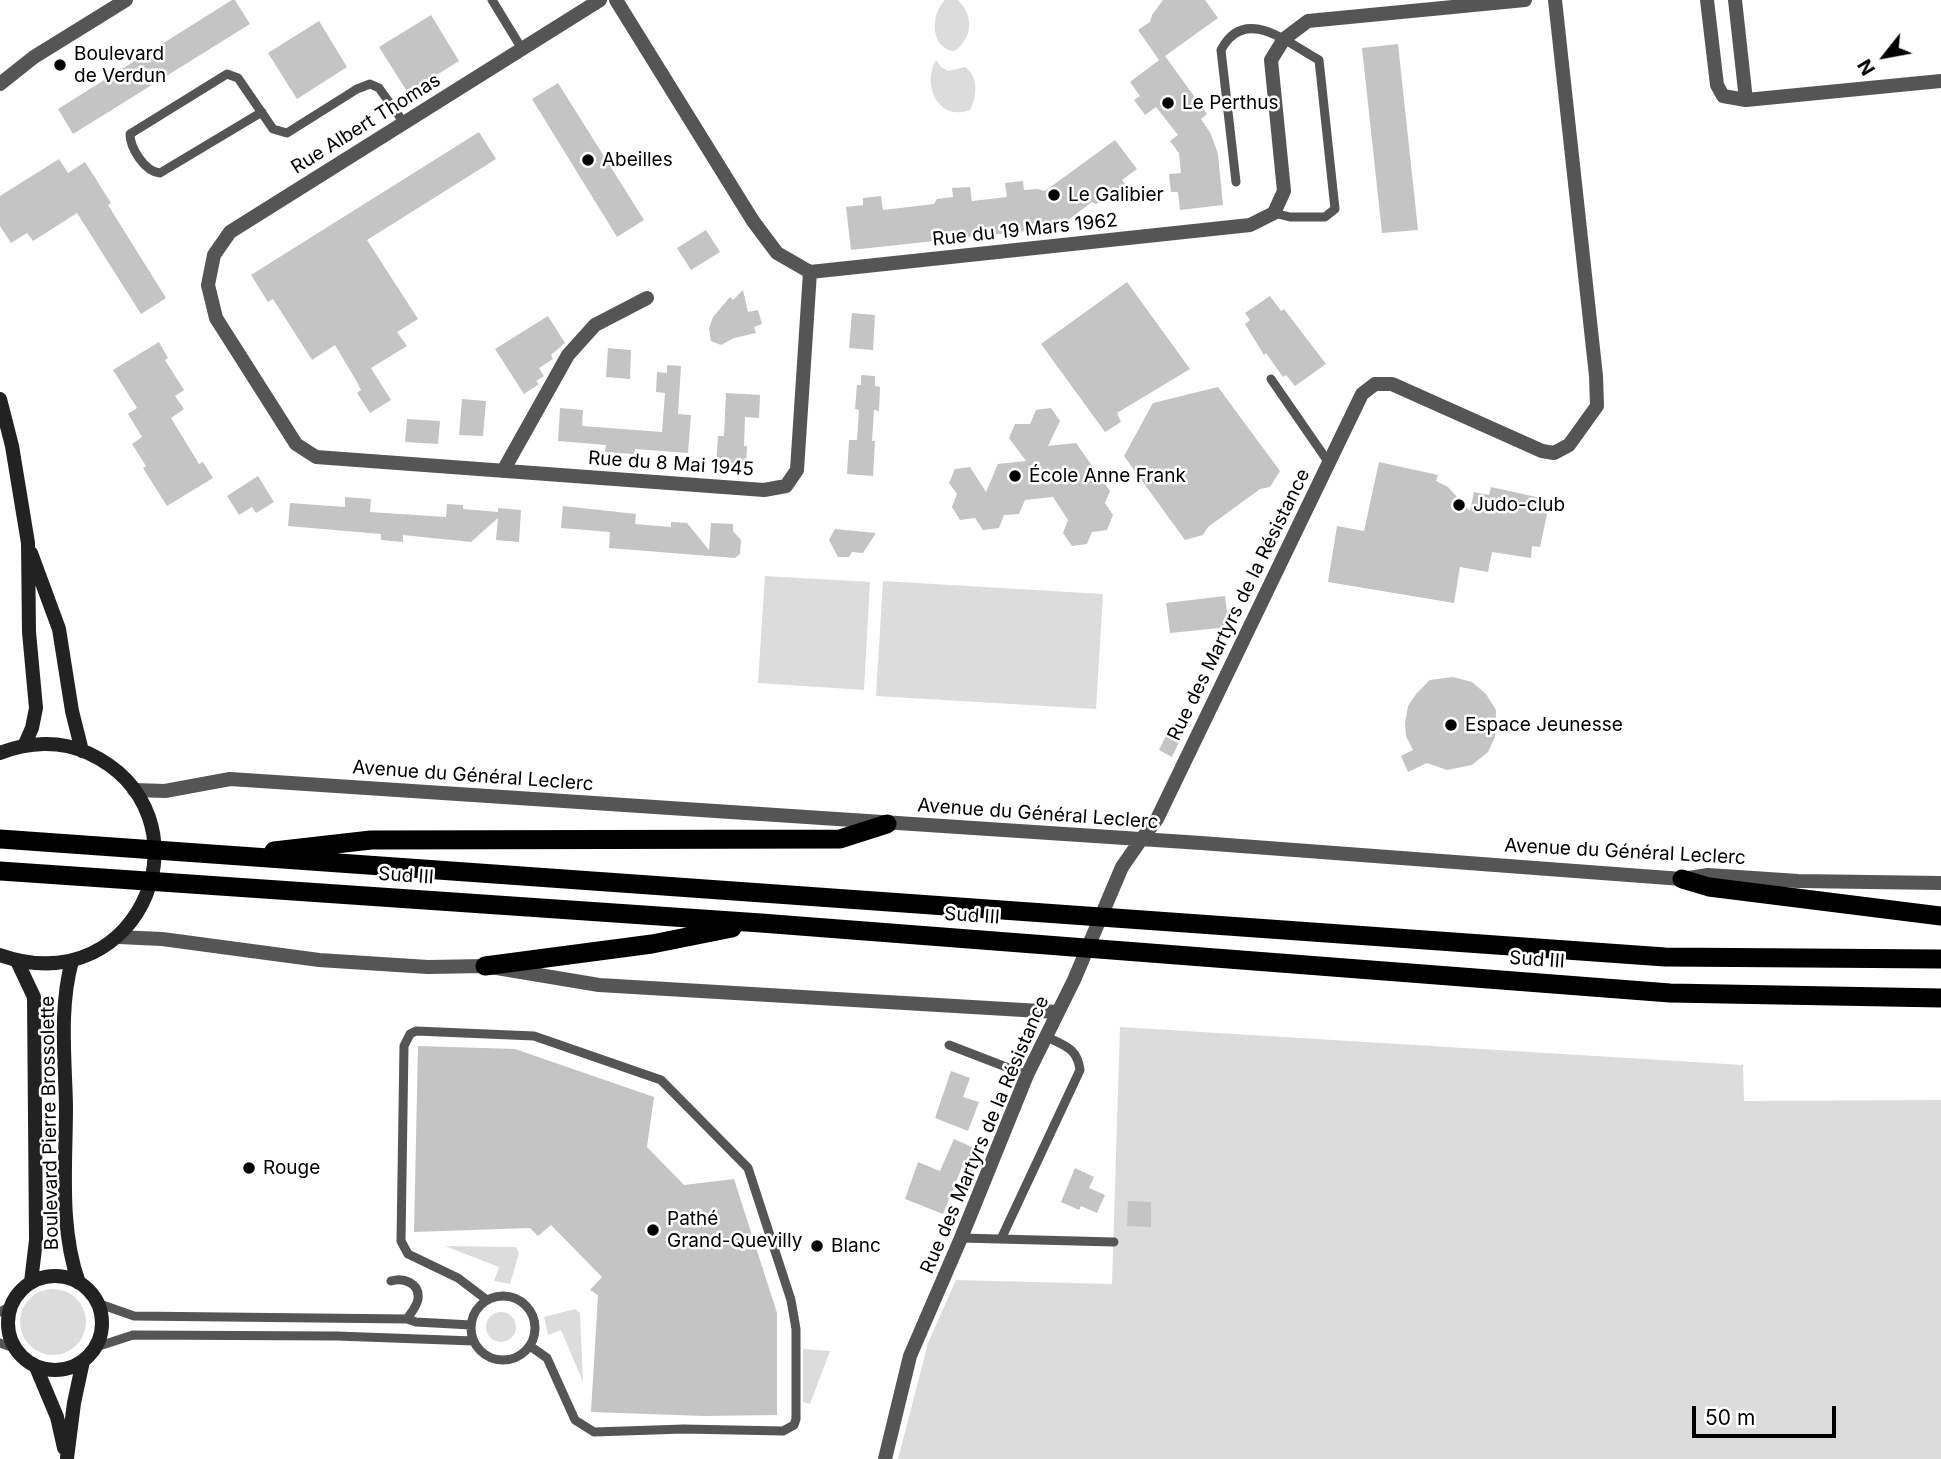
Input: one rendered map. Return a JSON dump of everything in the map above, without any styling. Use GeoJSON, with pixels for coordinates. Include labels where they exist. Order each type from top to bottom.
{"type":"FeatureCollection","features":[{"type":"Feature","properties":{"kind":"highway"},"geometry":{"type":"LineString","coordinates":[[223,856],[371,840],[841,839],[887,824]]}},
{"type":"Feature","properties":{"kind":"highway","name":"Sud III"},"geometry":{"type":"LineString","coordinates":[[0,839],[1665,957],[1941,959]]}},
{"type":"Feature","properties":{"kind":"highway","name":"Sud III"},"geometry":{"type":"LineString","coordinates":[[0,871],[761,923],[1670,993],[1941,998]]}},
{"type":"Feature","properties":{"kind":"highway"},"geometry":{"type":"LineString","coordinates":[[1682,879],[1709,887],[1941,916]]}},
{"type":"Feature","properties":{"kind":"highway"},"geometry":{"type":"LineString","coordinates":[[485,966],[652,944],[761,923]]}},
{"type":"Feature","properties":{"kind":"main road"},"geometry":{"type":"LineString","coordinates":[[0,399],[12,446],[28,543],[29,632],[36,708],[32,728],[24,746]]}},
{"type":"Feature","properties":{"kind":"main road"},"geometry":{"type":"LineString","coordinates":[[28,543],[59,629],[72,712],[82,751]]}},
{"type":"Feature","properties":{"kind":"main road"},"geometry":{"type":"LineString","coordinates":[[0,753],[24,746],[54,745],[82,751],[110,765],[134,790],[148,816],[154,846],[154,864],[142,905],[118,937],[95,952],[72,961],[45,964],[17,961],[0,955]]}},
{"type":"Feature","properties":{"kind":"main road","name":"Boulevard Pierre Brossolette"},"geometry":{"type":"LineString","coordinates":[[17,961],[34,997],[36,1240],[31,1282]]}},
{"type":"Feature","properties":{"kind":"main road","name":"Boulevard Pierre Brossolette"},"geometry":{"type":"LineString","coordinates":[[72,961],[64,996],[66,1211],[72,1265],[79,1283]]}},
{"type":"Feature","properties":{"kind":"main road"},"geometry":{"type":"LineString","coordinates":[[50,1276],[79,1283],[89,1291],[100,1311],[102,1330],[96,1347],[83,1361],[61,1370],[36,1367],[24,1359],[15,1348],[6,1309],[31,1282],[50,1276]]}},
{"type":"Feature","properties":{"kind":"main road"},"geometry":{"type":"LineString","coordinates":[[67,1459],[83,1361]]}},
{"type":"Feature","properties":{"kind":"main road"},"geometry":{"type":"LineString","coordinates":[[36,1367],[57,1417],[67,1459]]}},
{"type":"Feature","properties":{"kind":"street"},"geometry":{"type":"LineString","coordinates":[[0,84],[34,57],[126,0]]}},
{"type":"Feature","properties":{"kind":"street","name":"Rue Albert Thomas"},"geometry":{"type":"LineString","coordinates":[[216,318],[208,285],[214,255],[230,232],[600,0]]}},
{"type":"Feature","properties":{"kind":"street"},"geometry":{"type":"LineString","coordinates":[[616,0],[753,221],[777,253],[810,272]]}},
{"type":"Feature","properties":{"kind":"street"},"geometry":{"type":"LineString","coordinates":[[1274,214],[1284,191],[1271,60],[1284,39],[1308,21],[1525,0]]}},
{"type":"Feature","properties":{"kind":"street","name":"Rue des Martyrs de la Résistance"},"geometry":{"type":"LineString","coordinates":[[885,1459],[910,1356],[1027,1075],[1074,980],[1122,867],[1157,819],[1363,394],[1376,384],[1392,384],[1542,451],[1554,453],[1569,445],[1597,406],[1555,0]]}},
{"type":"Feature","properties":{"kind":"street"},"geometry":{"type":"LineString","coordinates":[[1707,0],[1717,85],[1723,96],[1746,100],[1941,81]]}},
{"type":"Feature","properties":{"kind":"street"},"geometry":{"type":"LineString","coordinates":[[1735,0],[1746,100]]}},
{"type":"Feature","properties":{"kind":"street"},"geometry":{"type":"LineString","coordinates":[[0,72],[34,57]]}},
{"type":"Feature","properties":{"kind":"street","name":"Rue du 19 Mars 1962"},"geometry":{"type":"LineString","coordinates":[[810,272],[1250,225],[1274,214]]}},
{"type":"Feature","properties":{"kind":"street","name":"Rue du 8 Mai 1945"},"geometry":{"type":"LineString","coordinates":[[216,318],[296,444],[316,457],[764,491],[786,486],[797,470],[810,272]]}},
{"type":"Feature","properties":{"kind":"street"},"geometry":{"type":"LineString","coordinates":[[503,471],[568,355],[595,325],[647,298]]}},
{"type":"Feature","properties":{"kind":"street","name":"Avenue du Général Leclerc"},"geometry":{"type":"LineString","coordinates":[[134,790],[164,791],[230,779],[1682,879],[1708,875],[1798,881],[1941,883]]}},
{"type":"Feature","properties":{"kind":"street"},"geometry":{"type":"LineString","coordinates":[[118,937],[162,939],[320,960],[428,967],[485,966],[599,985],[1057,1012]]}},
{"type":"Feature","properties":{"kind":"lane"},"geometry":{"type":"LineString","coordinates":[[493,0],[522,49]]}},
{"type":"Feature","properties":{"kind":"lane"},"geometry":{"type":"LineString","coordinates":[[1236,182],[1221,50],[1227,40],[1239,30],[1262,29],[1319,60],[1335,209],[1325,217],[1274,214]]}},
{"type":"Feature","properties":{"kind":"lane"},"geometry":{"type":"LineString","coordinates":[[262,112],[160,173],[147,168],[130,141],[130,134],[227,74],[238,78],[262,112],[273,129],[287,133],[357,89],[370,84],[379,88],[404,123]]}},
{"type":"Feature","properties":{"kind":"lane"},"geometry":{"type":"LineString","coordinates":[[1271,379],[1329,463]]}},
{"type":"Feature","properties":{"kind":"lane"},"geometry":{"type":"LineString","coordinates":[[487,1300],[458,1278],[408,1254],[401,1241],[404,1046],[410,1034],[416,1031],[534,1035],[662,1080],[748,1168],[792,1300],[796,1329],[794,1425],[783,1431],[684,1429],[594,1432],[575,1420],[547,1358],[530,1346]]}},
{"type":"Feature","properties":{"kind":"lane"},"geometry":{"type":"LineString","coordinates":[[1001,1239],[1080,1070],[1078,1058],[1073,1051],[1045,1037]]}},
{"type":"Feature","properties":{"kind":"lane"},"geometry":{"type":"LineString","coordinates":[[950,1045],[1027,1075]]}},
{"type":"Feature","properties":{"kind":"lane"},"geometry":{"type":"LineString","coordinates":[[961,1238],[1114,1242]]}},
{"type":"Feature","properties":{"kind":"lane"},"geometry":{"type":"LineString","coordinates":[[391,1281],[403,1279],[417,1290],[418,1301],[407,1319]]}},
{"type":"Feature","properties":{"kind":"lane"},"geometry":{"type":"LineString","coordinates":[[497,1296],[518,1299],[533,1314],[535,1325],[530,1346],[515,1357],[496,1359],[480,1349],[474,1341],[471,1325],[479,1307],[487,1300],[497,1296]]}},
{"type":"Feature","properties":{"kind":"lane"},"geometry":{"type":"LineString","coordinates":[[97,1303],[134,1315],[407,1319],[416,1322],[471,1325]]}},
{"type":"Feature","properties":{"kind":"lane"},"geometry":{"type":"LineString","coordinates":[[96,1347],[133,1335],[337,1336],[474,1341]]}},
{"type":"Feature","properties":{"kind":"lane"},"geometry":{"type":"LineString","coordinates":[[0,1343],[15,1348]]}},
{"type":"Feature","properties":{"kind":"shaded area"},"geometry":{"type":"Polygon","coordinates":[[[945,0],[958,0],[969,19],[968,33],[955,51],[941,45],[935,30],[937,14],[945,0]]]}},
{"type":"Feature","properties":{"kind":"shaded area"},"geometry":{"type":"Polygon","coordinates":[[[936,60],[948,71],[965,67],[970,71],[975,87],[970,110],[949,111],[935,98],[931,80],[936,60]]]}},
{"type":"Feature","properties":{"kind":"shaded area"},"geometry":{"type":"Polygon","coordinates":[[[765,576],[870,582],[864,690],[758,683],[765,576]]]}},
{"type":"Feature","properties":{"kind":"shaded area"},"geometry":{"type":"Polygon","coordinates":[[[883,581],[1103,594],[1096,709],[876,696],[883,581]]]}},
{"type":"Feature","properties":{"kind":"shaded area"},"geometry":{"type":"Polygon","coordinates":[[[1120,1027],[1743,1065],[1744,1101],[1941,1100],[1941,1459],[898,1459],[928,1343],[956,1280],[1112,1284],[1120,1027]]]}},
{"type":"Feature","properties":{"kind":"shaded area"},"geometry":{"type":"Polygon","coordinates":[[[445,1246],[516,1247],[519,1253],[510,1284],[494,1281],[499,1267],[445,1246]]]}},
{"type":"Feature","properties":{"kind":"shaded area"},"geometry":{"type":"Polygon","coordinates":[[[59,1289],[77,1298],[84,1309],[84,1335],[77,1346],[66,1353],[47,1355],[29,1346],[22,1335],[20,1316],[29,1298],[40,1291],[59,1289]]]}},
{"type":"Feature","properties":{"kind":"shaded area"},"geometry":{"type":"Polygon","coordinates":[[[575,1309],[580,1313],[583,1382],[561,1330],[548,1335],[544,1317],[575,1309]]]}},
{"type":"Feature","properties":{"kind":"shaded area"},"geometry":{"type":"Polygon","coordinates":[[[501,1312],[512,1316],[516,1327],[512,1338],[501,1342],[490,1338],[486,1327],[490,1316],[501,1312]]]}},
{"type":"Feature","properties":{"kind":"shaded area"},"geometry":{"type":"Polygon","coordinates":[[[803,1349],[830,1351],[810,1404],[803,1402],[803,1349]]]}},
{"type":"Feature","properties":{"kind":"building"},"geometry":{"type":"Polygon","coordinates":[[[235,0],[250,24],[73,134],[58,109],[235,0]]]}},
{"type":"Feature","properties":{"kind":"building","name":"Le Perthus"},"geometry":{"type":"Polygon","coordinates":[[[1163,0],[1205,0],[1218,18],[1165,56],[1207,114],[1201,119],[1211,134],[1218,154],[1223,205],[1180,210],[1178,192],[1171,192],[1169,174],[1181,173],[1179,153],[1170,141],[1178,135],[1156,107],[1145,115],[1134,100],[1140,96],[1130,82],[1159,60],[1138,30],[1150,22],[1163,0]]]}},
{"type":"Feature","properties":{"kind":"building"},"geometry":{"type":"Polygon","coordinates":[[[431,15],[459,61],[408,93],[379,47],[431,15]]]}},
{"type":"Feature","properties":{"kind":"building"},"geometry":{"type":"Polygon","coordinates":[[[319,21],[347,67],[297,99],[268,53],[319,21]]]}},
{"type":"Feature","properties":{"kind":"building"},"geometry":{"type":"Polygon","coordinates":[[[1398,44],[1418,230],[1382,233],[1362,48],[1398,44]]]}},
{"type":"Feature","properties":{"kind":"building","name":"Abeilles"},"geometry":{"type":"Polygon","coordinates":[[[558,83],[644,220],[617,237],[532,99],[558,83]]]}},
{"type":"Feature","properties":{"kind":"building"},"geometry":{"type":"Polygon","coordinates":[[[479,132],[496,159],[367,240],[418,319],[397,332],[407,346],[371,368],[391,400],[370,413],[357,393],[361,390],[357,382],[335,345],[312,360],[273,299],[268,302],[251,275],[479,132]]]}},
{"type":"Feature","properties":{"kind":"building","name":"Le Galibier"},"geometry":{"type":"Polygon","coordinates":[[[1115,140],[1137,169],[1122,180],[1130,191],[1115,202],[1110,195],[1096,204],[1092,202],[1064,223],[1060,218],[1046,229],[851,250],[846,207],[863,205],[863,198],[881,196],[883,210],[934,204],[937,199],[953,197],[952,188],[970,187],[972,201],[1007,197],[1005,183],[1023,181],[1024,190],[1045,191],[1115,140]]]}},
{"type":"Feature","properties":{"kind":"building"},"geometry":{"type":"Polygon","coordinates":[[[59,159],[68,173],[85,162],[111,203],[108,205],[166,298],[141,314],[77,213],[33,241],[27,233],[11,243],[0,226],[0,196],[59,159]]]}},
{"type":"Feature","properties":{"kind":"building"},"geometry":{"type":"Polygon","coordinates":[[[706,230],[720,252],[691,270],[677,248],[706,230]]]}},
{"type":"Feature","properties":{"kind":"building"},"geometry":{"type":"Polygon","coordinates":[[[1127,282],[1190,369],[1117,413],[1121,422],[1105,432],[1041,344],[1127,282]]]}},
{"type":"Feature","properties":{"kind":"building"},"geometry":{"type":"Polygon","coordinates":[[[743,290],[748,312],[758,310],[762,324],[754,327],[756,333],[734,338],[721,345],[711,341],[709,328],[713,317],[730,297],[733,300],[743,290]]]}},
{"type":"Feature","properties":{"kind":"building"},"geometry":{"type":"Polygon","coordinates":[[[1270,296],[1281,311],[1284,309],[1326,364],[1295,386],[1286,375],[1283,377],[1266,353],[1264,355],[1245,324],[1250,320],[1245,313],[1270,296]]]}},
{"type":"Feature","properties":{"kind":"building"},"geometry":{"type":"Polygon","coordinates":[[[852,313],[875,315],[873,350],[849,348],[852,313]]]}},
{"type":"Feature","properties":{"kind":"building"},"geometry":{"type":"Polygon","coordinates":[[[548,316],[565,343],[551,355],[553,359],[539,368],[544,376],[536,381],[539,384],[524,394],[495,349],[548,316]]]}},
{"type":"Feature","properties":{"kind":"building"},"geometry":{"type":"Polygon","coordinates":[[[159,342],[168,358],[165,360],[184,390],[175,396],[184,409],[171,418],[199,464],[203,462],[213,478],[167,506],[143,468],[146,466],[132,444],[142,437],[128,414],[137,408],[113,370],[159,342]]]}},
{"type":"Feature","properties":{"kind":"building"},"geometry":{"type":"Polygon","coordinates":[[[608,348],[631,350],[630,379],[606,377],[608,348]]]}},
{"type":"Feature","properties":{"kind":"building"},"geometry":{"type":"Polygon","coordinates":[[[667,365],[681,366],[678,414],[691,415],[688,453],[635,449],[634,454],[605,452],[606,445],[558,441],[560,408],[583,410],[582,426],[662,432],[665,393],[656,392],[657,372],[667,373],[667,365]]]}},
{"type":"Feature","properties":{"kind":"building"},"geometry":{"type":"Polygon","coordinates":[[[861,375],[875,376],[875,386],[880,387],[879,411],[874,410],[873,476],[847,474],[849,440],[857,440],[859,410],[855,409],[857,385],[861,385],[861,375]]]}},
{"type":"Feature","properties":{"kind":"building"},"geometry":{"type":"Polygon","coordinates":[[[1218,387],[1280,471],[1270,487],[1260,489],[1208,527],[1203,535],[1185,540],[1124,456],[1153,403],[1218,387]]]}},
{"type":"Feature","properties":{"kind":"building"},"geometry":{"type":"Polygon","coordinates":[[[726,393],[760,395],[759,418],[745,417],[746,468],[716,465],[718,436],[724,436],[726,393]]]}},
{"type":"Feature","properties":{"kind":"building"},"geometry":{"type":"Polygon","coordinates":[[[462,399],[486,401],[483,436],[459,435],[462,399]]]}},
{"type":"Feature","properties":{"kind":"building","name":"École Anne Frank"},"geometry":{"type":"Polygon","coordinates":[[[1051,408],[1060,421],[1048,446],[1076,443],[1110,491],[1105,503],[1113,515],[1107,530],[1092,532],[1087,544],[1072,546],[1063,533],[1068,520],[1053,497],[1025,500],[1019,514],[1004,515],[999,528],[983,530],[975,518],[960,520],[952,507],[957,494],[949,483],[955,469],[970,467],[986,492],[998,464],[1026,461],[1009,438],[1015,424],[1030,424],[1036,410],[1051,408]]]}},
{"type":"Feature","properties":{"kind":"building"},"geometry":{"type":"Polygon","coordinates":[[[407,419],[440,421],[438,444],[405,442],[407,419]]]}},
{"type":"Feature","properties":{"kind":"building"},"geometry":{"type":"Polygon","coordinates":[[[1379,462],[1438,475],[1436,481],[1448,487],[1470,511],[1474,492],[1489,495],[1491,487],[1550,500],[1540,547],[1532,546],[1531,558],[1492,552],[1488,572],[1460,567],[1454,603],[1328,582],[1337,526],[1364,531],[1379,462]]]}},
{"type":"Feature","properties":{"kind":"building"},"geometry":{"type":"Polygon","coordinates":[[[258,476],[274,502],[256,513],[252,507],[239,515],[227,496],[258,476]]]}},
{"type":"Feature","properties":{"kind":"building"},"geometry":{"type":"Polygon","coordinates":[[[345,497],[371,499],[370,512],[446,517],[447,504],[463,505],[463,509],[498,512],[498,508],[521,510],[519,542],[496,540],[498,518],[471,542],[403,535],[403,542],[381,540],[381,534],[288,526],[290,503],[345,507],[345,497]]]}},
{"type":"Feature","properties":{"kind":"building"},"geometry":{"type":"Polygon","coordinates":[[[563,506],[636,514],[635,524],[671,527],[671,522],[687,523],[709,550],[711,523],[733,524],[733,531],[741,540],[740,554],[735,558],[609,548],[610,532],[561,528],[563,506]]]}},
{"type":"Feature","properties":{"kind":"building"},"geometry":{"type":"Polygon","coordinates":[[[835,529],[876,533],[863,553],[852,552],[849,557],[838,557],[829,540],[835,529]]]}},
{"type":"Feature","properties":{"kind":"building"},"geometry":{"type":"Polygon","coordinates":[[[1225,596],[1229,627],[1170,633],[1166,603],[1225,596]]]}},
{"type":"Feature","properties":{"kind":"building","name":"Espace Jeunesse"},"geometry":{"type":"Polygon","coordinates":[[[1453,677],[1472,682],[1486,694],[1496,710],[1495,737],[1488,752],[1472,765],[1447,770],[1427,763],[1408,772],[1401,756],[1413,750],[1406,736],[1408,706],[1430,680],[1453,677]]]}},
{"type":"Feature","properties":{"kind":"building"},"geometry":{"type":"Polygon","coordinates":[[[1170,727],[1183,734],[1172,757],[1159,750],[1170,727]]]}},
{"type":"Feature","properties":{"kind":"building","name":"Pathé Grand-Quevilly"},"geometry":{"type":"Polygon","coordinates":[[[418,1046],[515,1049],[654,1097],[647,1147],[684,1185],[734,1179],[777,1313],[777,1415],[704,1416],[591,1412],[598,1295],[590,1290],[602,1277],[551,1225],[538,1236],[530,1228],[414,1232],[418,1046]]]}},
{"type":"Feature","properties":{"kind":"building"},"geometry":{"type":"Polygon","coordinates":[[[951,1071],[970,1078],[963,1097],[979,1102],[968,1131],[935,1118],[951,1071]]]}},
{"type":"Feature","properties":{"kind":"building"},"geometry":{"type":"Polygon","coordinates":[[[954,1139],[981,1151],[973,1172],[962,1167],[943,1214],[905,1199],[918,1162],[940,1171],[954,1139]]]}},
{"type":"Feature","properties":{"kind":"building"},"geometry":{"type":"Polygon","coordinates":[[[1075,1168],[1094,1177],[1089,1188],[1105,1195],[1097,1213],[1081,1206],[1079,1210],[1061,1202],[1075,1168]]]}},
{"type":"Feature","properties":{"kind":"building"},"geometry":{"type":"Polygon","coordinates":[[[1128,1201],[1151,1202],[1151,1227],[1127,1226],[1128,1201]]]}},
{"type":"Feature","properties":{"kind":"place","name":"Boulevard de Verdun"},"geometry":{"type":"Point","coordinates":[60,65]}},
{"type":"Feature","properties":{"kind":"place","name":"Le Perthus"},"geometry":{"type":"Point","coordinates":[1168,103]}},
{"type":"Feature","properties":{"kind":"place","name":"Abeilles"},"geometry":{"type":"Point","coordinates":[588,160]}},
{"type":"Feature","properties":{"kind":"place","name":"Le Galibier"},"geometry":{"type":"Point","coordinates":[1054,195]}},
{"type":"Feature","properties":{"kind":"place","name":"École Anne Frank"},"geometry":{"type":"Point","coordinates":[1015,476]}},
{"type":"Feature","properties":{"kind":"place","name":"Judo-club"},"geometry":{"type":"Point","coordinates":[1459,505]}},
{"type":"Feature","properties":{"kind":"place","name":"Espace Jeunesse"},"geometry":{"type":"Point","coordinates":[1451,725]}},
{"type":"Feature","properties":{"kind":"place","name":"Rouge"},"geometry":{"type":"Point","coordinates":[249,1168]}},
{"type":"Feature","properties":{"kind":"place","name":"Pathé Grand-Quevilly"},"geometry":{"type":"Point","coordinates":[653,1230]}},
{"type":"Feature","properties":{"kind":"place","name":"Blanc"},"geometry":{"type":"Point","coordinates":[817,1246]}}]}
